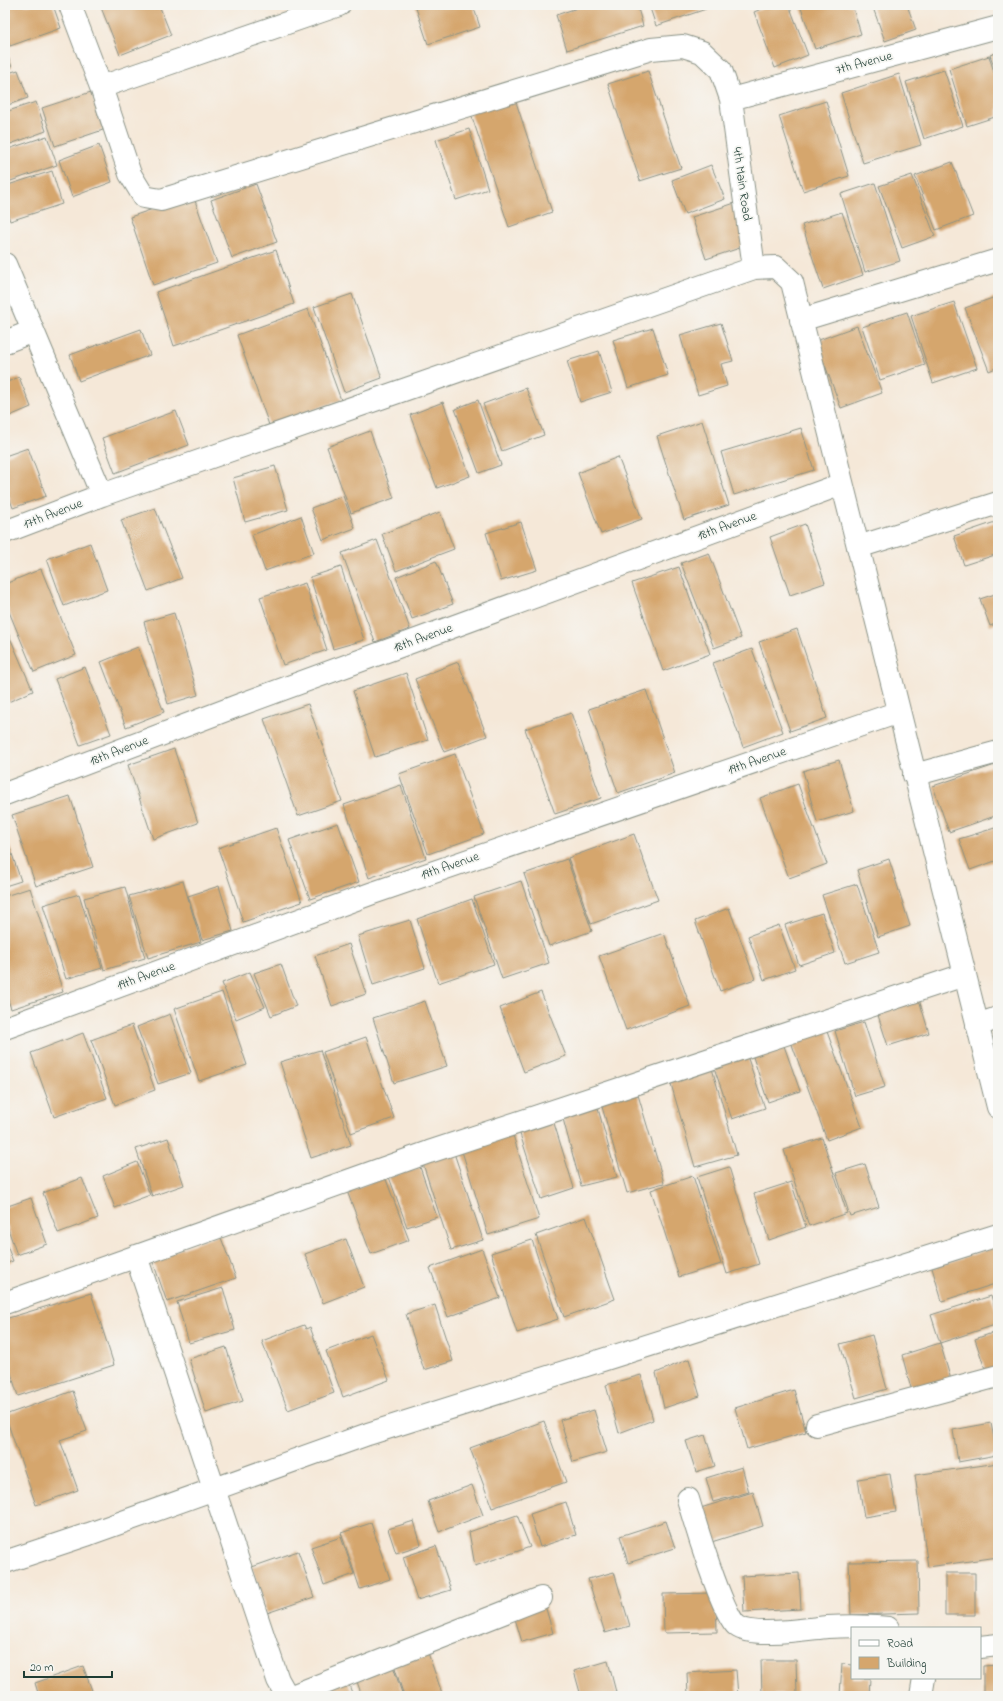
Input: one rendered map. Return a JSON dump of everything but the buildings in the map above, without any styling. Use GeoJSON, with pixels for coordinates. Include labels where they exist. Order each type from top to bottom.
{"type":"FeatureCollection","features":[{"type":"Feature","properties":{"kind":"street","name":"4th Main Road"},"geometry":{"type":"LineString","coordinates":[[70,5],[102,87],[130,174],[144,197],[161,200],[651,49],[683,46],[702,52],[722,70],[731,99],[754,268]]}},
{"type":"Feature","properties":{"kind":"street"},"geometry":{"type":"LineString","coordinates":[[102,87],[339,5]]}},
{"type":"Feature","properties":{"kind":"street","name":"7th Avenue"},"geometry":{"type":"LineString","coordinates":[[731,99],[998,27]]}},
{"type":"Feature","properties":{"kind":"street"},"geometry":{"type":"LineString","coordinates":[[801,320],[998,260]]}},
{"type":"Feature","properties":{"kind":"street"},"geometry":{"type":"LineString","coordinates":[[5,264],[102,495]]}},
{"type":"Feature","properties":{"kind":"street","name":"17th Avenue"},"geometry":{"type":"LineString","coordinates":[[5,532],[102,495],[754,268],[776,267],[792,282],[998,1107]]}},
{"type":"Feature","properties":{"kind":"street"},"geometry":{"type":"LineString","coordinates":[[5,342],[33,331]]}},
{"type":"Feature","properties":{"kind":"street","name":"18th Avenue"},"geometry":{"type":"LineString","coordinates":[[5,794],[842,484]]}},
{"type":"Feature","properties":{"kind":"street"},"geometry":{"type":"LineString","coordinates":[[858,547],[998,503]]}},
{"type":"Feature","properties":{"kind":"street","name":"19th Avenue"},"geometry":{"type":"LineString","coordinates":[[5,1028],[377,891],[899,712]]}},
{"type":"Feature","properties":{"kind":"street"},"geometry":{"type":"LineString","coordinates":[[914,775],[998,752]]}},
{"type":"Feature","properties":{"kind":"street"},"geometry":{"type":"LineString","coordinates":[[5,1303],[429,1152],[964,975]]}},
{"type":"Feature","properties":{"kind":"street"},"geometry":{"type":"LineString","coordinates":[[977,1025],[998,1018]]}},
{"type":"Feature","properties":{"kind":"street"},"geometry":{"type":"LineString","coordinates":[[5,1562],[368,1434],[998,1235]]}},
{"type":"Feature","properties":{"kind":"street"},"geometry":{"type":"LineString","coordinates":[[136,1256],[278,1680],[287,1696]]}},
{"type":"Feature","properties":{"kind":"street"},"geometry":{"type":"LineString","coordinates":[[817,1425],[998,1376]]}},
{"type":"Feature","properties":{"kind":"street"},"geometry":{"type":"LineString","coordinates":[[688,1499],[712,1572],[730,1618],[736,1626],[744,1630],[765,1632],[829,1627],[851,1627]]}},
{"type":"Feature","properties":{"kind":"street"},"geometry":{"type":"LineString","coordinates":[[292,1696],[541,1598]]}},
{"type":"Feature","properties":{"kind":"street"},"geometry":{"type":"LineString","coordinates":[[981,1647],[998,1645]]}},
{"type":"Feature","properties":{"kind":"street"},"geometry":{"type":"LineString","coordinates":[[921,1696],[924,1679]]}}]}
